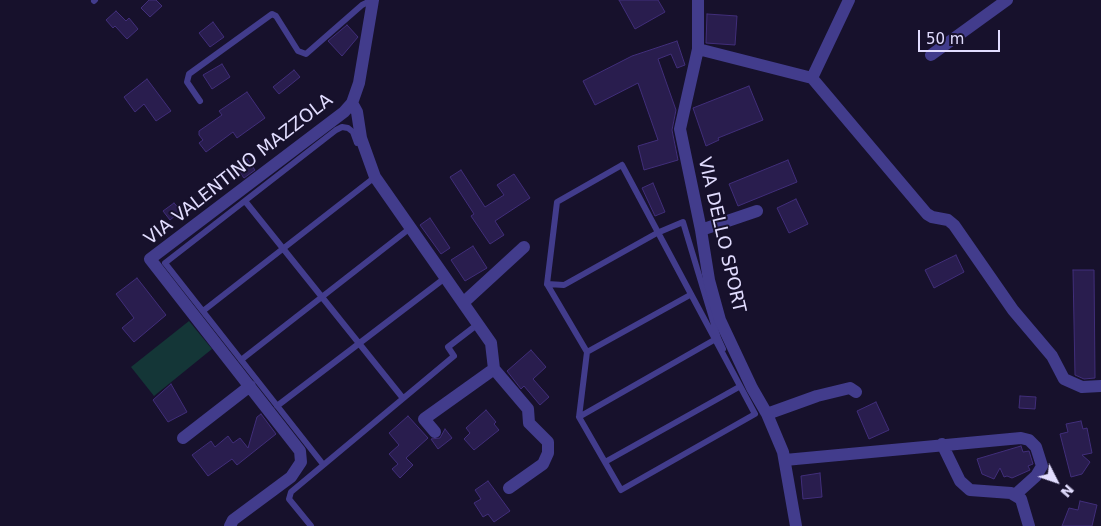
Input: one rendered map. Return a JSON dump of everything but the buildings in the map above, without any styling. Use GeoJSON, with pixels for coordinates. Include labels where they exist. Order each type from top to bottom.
{"type":"FeatureCollection","features":[{"type":"Feature","properties":{"kind":"street","name":"VIA VALENTINO MAZZOLA"},"geometry":{"type":"LineString","coordinates":[[230,526],[233,520],[291,477],[301,462],[300,451],[150,259],[344,112],[352,103],[359,83],[372,0]]}},
{"type":"Feature","properties":{"kind":"street","name":"VIA DELLO SPORT"},"geometry":{"type":"LineString","coordinates":[[698,0],[698,49],[680,129],[701,230],[709,280],[720,320],[742,368],[767,414],[785,460],[796,526]]}},
{"type":"Feature","properties":{"kind":"street"},"geometry":{"type":"LineString","coordinates":[[812,78],[849,0]]}},
{"type":"Feature","properties":{"kind":"street"},"geometry":{"type":"LineString","coordinates":[[931,55],[1007,0]]}},
{"type":"Feature","properties":{"kind":"street"},"geometry":{"type":"LineString","coordinates":[[698,49],[812,78],[927,214],[932,217],[948,220],[954,225],[1013,310],[1052,356],[1064,379],[1082,386],[1101,386]]}},
{"type":"Feature","properties":{"kind":"street"},"geometry":{"type":"LineString","coordinates":[[352,103],[357,112],[361,138],[373,178],[491,343],[494,369],[528,409],[529,423],[548,442],[549,447],[543,464],[509,488]]}},
{"type":"Feature","properties":{"kind":"street"},"geometry":{"type":"LineString","coordinates":[[701,230],[757,211]]}},
{"type":"Feature","properties":{"kind":"street"},"geometry":{"type":"LineString","coordinates":[[463,303],[524,247]]}},
{"type":"Feature","properties":{"kind":"street"},"geometry":{"type":"LineString","coordinates":[[435,432],[424,419],[494,369]]}},
{"type":"Feature","properties":{"kind":"street"},"geometry":{"type":"LineString","coordinates":[[183,438],[250,386]]}},
{"type":"Feature","properties":{"kind":"street"},"geometry":{"type":"LineString","coordinates":[[767,414],[817,396],[850,388],[856,392]]}},
{"type":"Feature","properties":{"kind":"street"},"geometry":{"type":"LineString","coordinates":[[785,460],[1021,438],[1029,440],[1036,447],[1042,466],[1036,476],[1016,494]]}},
{"type":"Feature","properties":{"kind":"street"},"geometry":{"type":"LineString","coordinates":[[942,444],[960,481],[970,490],[1016,494],[1021,499],[1029,526]]}},
{"type":"Feature","properties":{"kind":"lane"},"geometry":{"type":"LineString","coordinates":[[200,101],[187,82],[189,74],[272,14],[276,16],[298,51],[306,54],[362,5],[372,0]]}},
{"type":"Feature","properties":{"kind":"lane"},"geometry":{"type":"LineString","coordinates":[[203,311],[373,178],[353,132],[342,127],[165,263],[322,464]]}},
{"type":"Feature","properties":{"kind":"lane"},"geometry":{"type":"LineString","coordinates":[[622,165],[755,414],[621,490],[579,417],[588,352],[546,284],[557,202],[622,165]]}},
{"type":"Feature","properties":{"kind":"lane"},"geometry":{"type":"LineString","coordinates":[[245,201],[402,397]]}},
{"type":"Feature","properties":{"kind":"lane"},"geometry":{"type":"LineString","coordinates":[[546,284],[564,285],[681,221],[685,223],[718,338],[734,371],[742,368]]}},
{"type":"Feature","properties":{"kind":"lane"},"geometry":{"type":"LineString","coordinates":[[241,360],[410,229]]}},
{"type":"Feature","properties":{"kind":"lane"},"geometry":{"type":"LineString","coordinates":[[277,406],[445,278]]}},
{"type":"Feature","properties":{"kind":"lane"},"geometry":{"type":"LineString","coordinates":[[588,352],[690,295]]}},
{"type":"Feature","properties":{"kind":"lane"},"geometry":{"type":"LineString","coordinates":[[311,526],[289,499],[289,494],[402,397],[454,356],[448,347],[478,324]]}},
{"type":"Feature","properties":{"kind":"lane"},"geometry":{"type":"LineString","coordinates":[[579,417],[714,340]]}},
{"type":"Feature","properties":{"kind":"lane"},"geometry":{"type":"LineString","coordinates":[[605,462],[739,387]]}},
{"type":"Feature","properties":{"kind":"green space"},"geometry":{"type":"Polygon","coordinates":[[[189,321],[212,349],[154,396],[131,367],[189,321]]]}}]}
